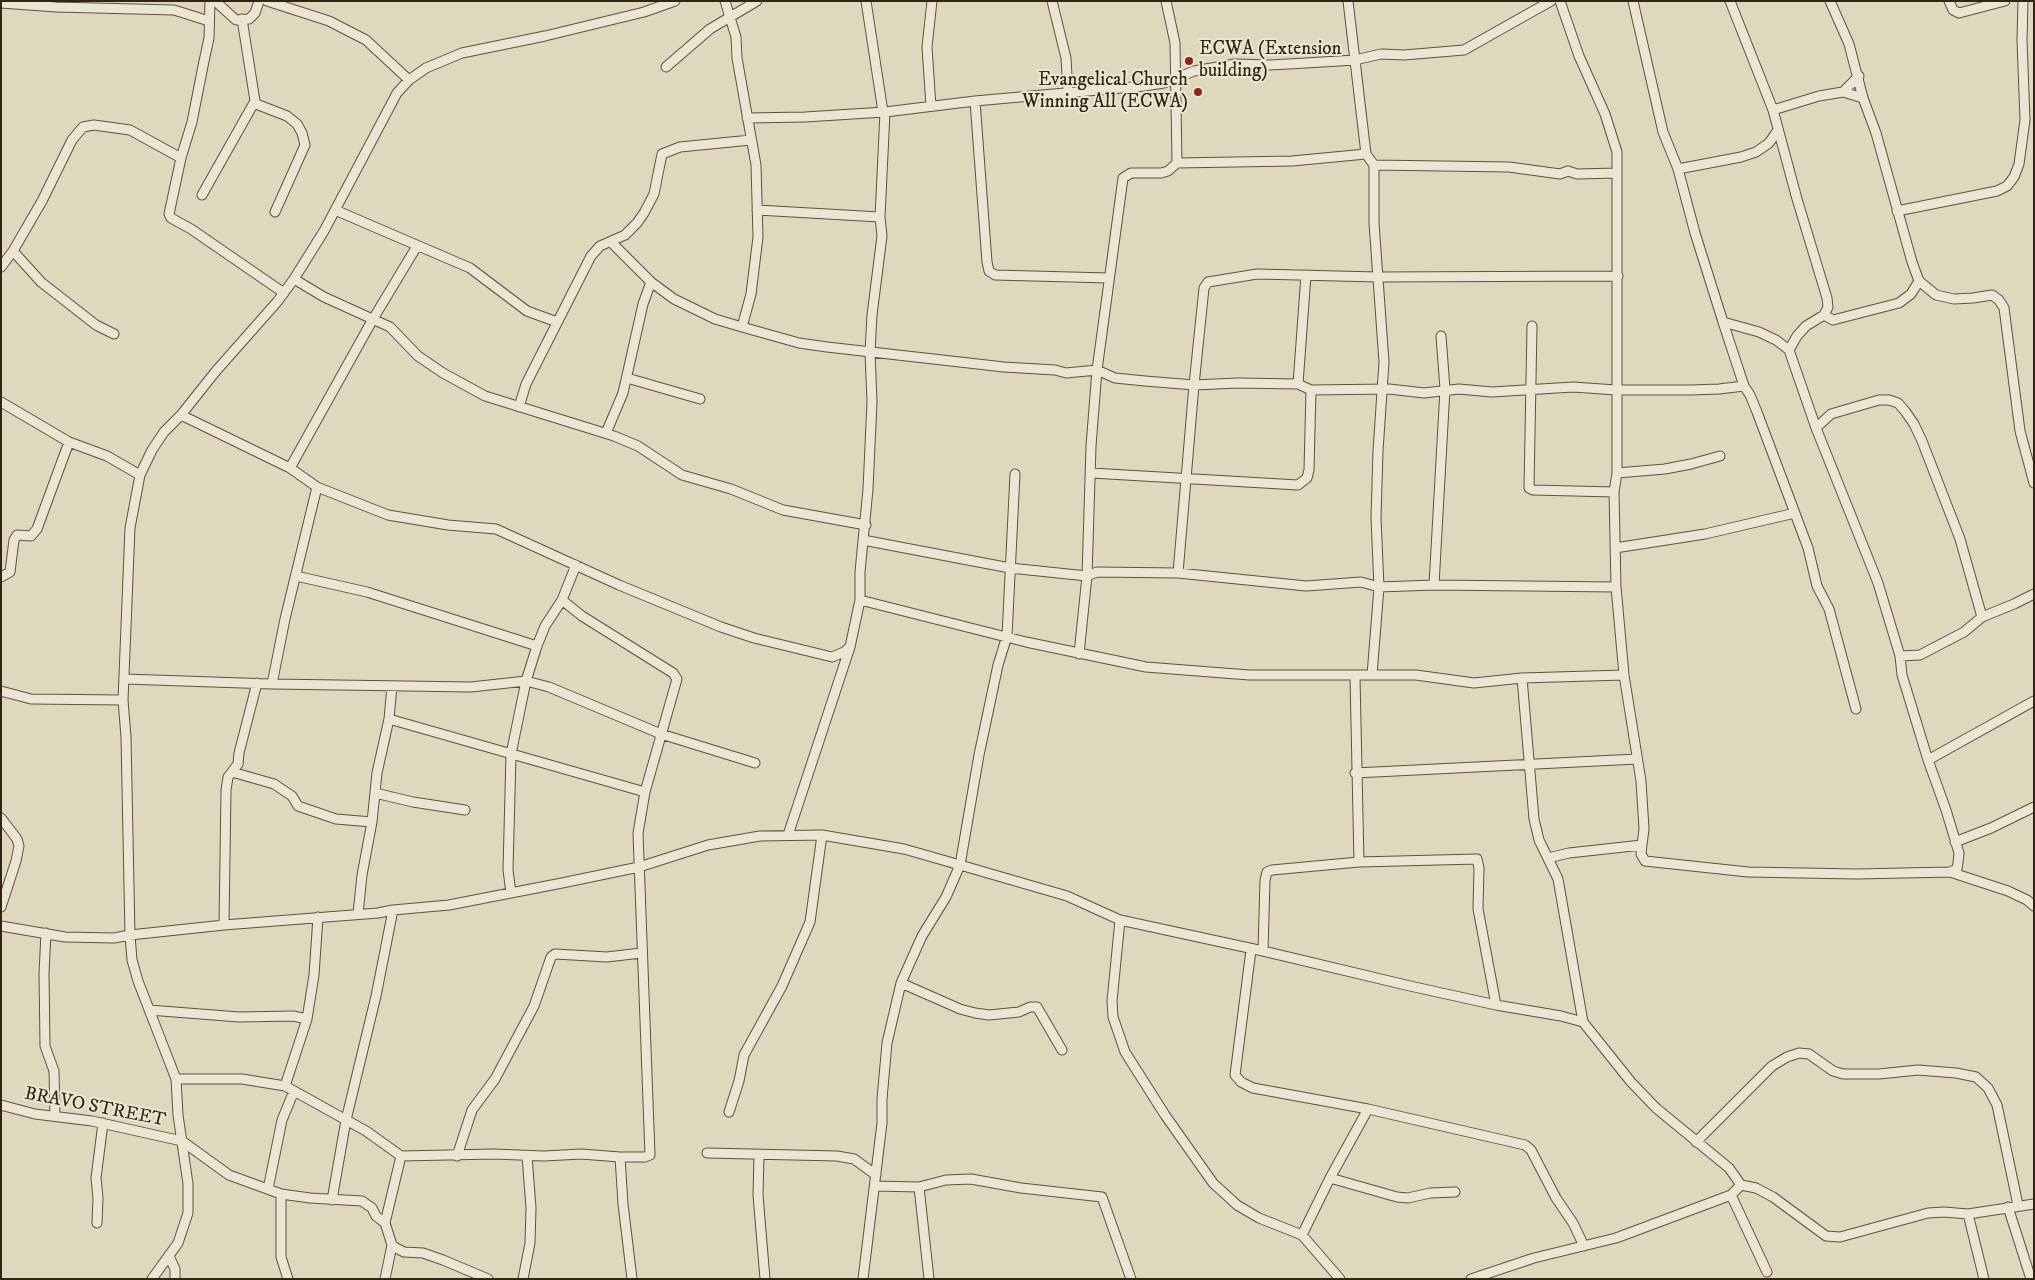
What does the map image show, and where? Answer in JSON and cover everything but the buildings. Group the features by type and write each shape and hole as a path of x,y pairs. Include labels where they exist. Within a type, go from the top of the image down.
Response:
{"street":[{"path":"210,1 208,38 192,122 181,158 180,171 169,214 172,218 284,293"},
{"path":"215,1 236,20 249,19 255,13 259,1"},
{"path":"267,1 330,21 366,40 409,80"},
{"path":"152,1279 178,1243 188,1213 188,1184 176,1079 148,1010 132,960 130,935 127,756 123,700 130,528 140,475 160,438 181,416 216,371 294,279 335,210 397,93 409,80 426,68 462,54 644,12 675,1"},
{"path":"725,1 731,15 736,37 737,58 756,164 758,237 751,294 742,327"},
{"path":"666,66 710,29 757,1"},
{"path":"788,835 850,647 860,600 872,402 870,352 872,315 882,236 880,217 884,112 866,1"},
{"path":"931,106 927,48 932,1"},
{"path":"1052,1 1066,58 1068,93"},
{"path":"1166,1 1175,44 1177,162"},
{"path":"1348,1 1366,154 1374,166 1374,223 1384,362 1376,518 1379,587 1372,675"},
{"path":"747,118 805,117 884,112 975,101 1164,83 1176,76 1194,70 1236,64 1270,65 1355,60 1381,54 1404,55 1464,50 1551,1"},
{"path":"1560,1 1579,56 1613,136 1617,152 1617,473 1614,492 1616,587 1624,675 1638,759 1644,829 1641,854 1645,861 1748,872 1857,874 1950,872 2008,891 2027,900 2034,906"},
{"path":"1633,1 1663,132 1678,169 1722,322 1744,386 1750,396 1796,513 1808,548 1817,586 1829,608 1856,709"},
{"path":"1730,1 1773,110 1797,199 1828,298 1828,307 1824,315 1806,326 1797,336 1789,350"},
{"path":"1830,1 1849,44 1859,76 1863,98 1876,133 1897,211 1919,281 1936,295 1954,298 1992,296 1999,300 2004,308 2020,431 2034,482"},
{"path":"1949,1 1954,10 1959,14 2005,1"},
{"path":"1897,211 1997,191 2007,186 2014,177 2020,164 2024,120 2023,1"},
{"path":"1,4 174,10 209,21"},
{"path":"242,19 256,104 287,116 297,124 305,145 275,212"},
{"path":"1843,92 1859,76"},
{"path":"1773,110 1819,96 1843,92 1863,98"},
{"path":"202,195 255,101"},
{"path":"975,101 989,271 995,276 1109,278"},
{"path":"1,267 14,251 42,201 72,140 83,127 94,125 130,130 181,158"},
{"path":"1678,169 1741,157 1756,152 1769,143 1778,130"},
{"path":"519,407 526,384 591,256 600,246 625,235 638,223 644,213 654,194 662,154 680,147 752,140"},
{"path":"1079,654 1087,576 1097,370 1123,178 1131,173 1161,173 1168,171 1177,162 1292,161 1366,154"},
{"path":"1374,166 1509,167 1560,174 1568,170 1577,174 1617,173"},
{"path":"335,210 470,268 527,311 557,322"},
{"path":"757,210 880,217"},
{"path":"611,242 651,282 674,299 716,319 799,343 1004,367 1055,370 1066,373 1097,370 1115,378 1194,385 1237,383 1298,384 1311,390 1382,389 1424,393 1445,390 1492,392 1573,386 1616,390 1690,390 1744,386"},
{"path":"290,468 373,319 417,246"},
{"path":"14,251 41,282 96,325 114,334"},
{"path":"1178,574 1194,385 1204,288 1208,282 1257,274 1378,277 1618,276"},
{"path":"1298,384 1306,275"},
{"path":"294,279 324,297 390,327 418,356 443,373 485,396 606,433 638,446 682,475 731,489 783,510 866,525"},
{"path":"1824,315 1833,320 1899,303 1911,294 1919,281"},
{"path":"606,433 623,393 643,304 651,282"},
{"path":"1722,322 1759,332 1776,340 1789,350 1816,428 1878,583 1900,656 1902,675 1959,853 1957,869 1950,872"},
{"path":"1532,326 1529,488 1533,490 1614,492"},
{"path":"1434,585 1445,390 1440,336"},
{"path":"627,378 700,399"},
{"path":"1091,473 1298,485 1307,478 1309,470 1311,390"},
{"path":"1816,428 1831,414 1868,402 1889,400 1898,403 1914,424 1922,441 1960,539 1982,617"},
{"path":"1,402 70,442 107,456 140,475"},
{"path":"181,416 290,468 317,487 388,515 448,525 496,529 687,613 754,638 832,657 850,647"},
{"path":"1,577 10,572 14,540 17,535 31,536 38,529 70,442"},
{"path":"1617,473 1674,467 1720,456"},
{"path":"863,1279 876,1186 887,1043 901,983 922,936 946,897 960,864 979,755 998,665 1007,636 1015,474"},
{"path":"272,684 285,619 317,487"},
{"path":"1615,548 1705,534 1796,513"},
{"path":"863,540 1010,568 1087,576 1097,572 1178,574 1306,586 1361,582 1379,587 1434,585 1616,587"},
{"path":"511,893 508,870 511,754 526,681 537,646 546,626 562,600 576,565"},
{"path":"296,576 368,592 537,646"},
{"path":"1900,656 1920,655 1964,632 1982,617 2034,594"},
{"path":"176,1079 242,1079 270,1082 285,1086 316,1101 366,1131 401,1156 581,1154 645,1157 650,1155 638,833 645,792 677,683 676,676 582,616 562,600"},
{"path":"860,600 1079,654 1166,669 1250,676 1355,677 1416,675 1474,682 1522,678 1624,675"},
{"path":"1355,677 1359,862"},
{"path":"1522,678 1534,819 1539,840 1558,879 1583,1022 1631,1082 1656,1108 1729,1168 1741,1185 1756,1188 1773,1197 1826,1236 1840,1237 1928,1213 1968,1214 2034,1204"},
{"path":"124,679 272,684 471,687 526,681 549,687 661,734 755,764"},
{"path":"224,924 226,790 228,777 238,764 239,753 257,683"},
{"path":"358,914 362,874 372,822 377,772 389,719 392,686"},
{"path":"1,691 31,699 123,700"},
{"path":"1928,760 2034,701"},
{"path":"389,719 645,792"},
{"path":"1356,773 1530,766 1638,759"},
{"path":"232,772 274,784 292,796 298,806 336,819 372,822"},
{"path":"375,793 413,802 465,810"},
{"path":"1955,842 1991,828 2034,807"},
{"path":"1,818 17,839 19,846 1,907"},
{"path":"729,1112 739,1081 744,1055 756,1030 782,986 810,922 822,834"},
{"path":"1,926 65,937 114,938 224,924 378,913 450,905 639,867 708,845 760,836 822,834 904,849 960,864 1067,896 1120,920 1251,950 1263,951 1496,1006 1561,1016 1583,1022"},
{"path":"1548,858 1569,853 1642,845"},
{"path":"1263,951 1265,880 1267,872 1359,862 1477,860 1479,868 1478,909 1496,1006"},
{"path":"332,1200 346,1120 376,996 393,910"},
{"path":"285,1086 307,1019 314,975 318,917"},
{"path":"1120,920 1112,1001 1113,1017 1125,1052 1165,1115 1213,1183 1237,1205 1252,1214 1302,1234 1340,1279"},
{"path":"46,933 44,973 45,1046 54,1071 55,1116"},
{"path":"1251,950 1235,1075 1241,1082 1253,1088 1368,1109 1525,1145 1531,1150 1584,1246"},
{"path":"458,1156 472,1110 495,1079 534,1006 551,957 556,954 607,957 641,952"},
{"path":"901,983 960,1009 975,1013 988,1015 1019,1012 1030,1007 1037,1007 1062,1050"},
{"path":"148,1010 239,1016 286,1016 307,1019"},
{"path":"1696,1142 1772,1066 1787,1057 1799,1053 1809,1054 1833,1071 1843,1074 1879,1074 1918,1070 1956,1073 1976,1078 1988,1088 1997,1105 2013,1206 2031,1279"},
{"path":"268,1190 282,1120 294,1092"},
{"name":"BRAVO STREET","path":"1,1105 35,1114 103,1123 182,1141"},
{"path":"1302,1234 1368,1109"},
{"path":"97,1223 98,1198 96,1178 103,1123"},
{"path":"182,1141 229,1175 281,1194 332,1200 362,1201 372,1208 376,1216 385,1223"},
{"path":"708,1153 837,1156 854,1159 876,1175"},
{"path":"759,1155 758,1195 765,1279"},
{"path":"385,1279 392,1245 385,1223 401,1156"},
{"path":"523,1279 530,1243 531,1208 527,1156"},
{"path":"620,1157 623,1204 632,1279"},
{"path":"1330,1178 1397,1197 1408,1198 1430,1193 1456,1192"},
{"path":"876,1186 920,1187 946,1180 971,1179 1044,1191 1102,1197 1130,1279"},
{"path":"1471,1279 1534,1258 1616,1238 1731,1194 1741,1185"},
{"path":"920,1187 929,1279"},
{"path":"281,1194 281,1257 288,1279"},
{"path":"1731,1194 1767,1272"},
{"path":"1968,1214 1984,1279"},
{"path":"392,1245 404,1252 423,1253 488,1279"},
{"path":"169,1256 176,1268 175,1279"}],"place":[{"name":"ECWA (Extension building)","path":"1189,61"},
{"name":"Evangelical Church Winning All (ECWA)","path":"1198,92"}]}
